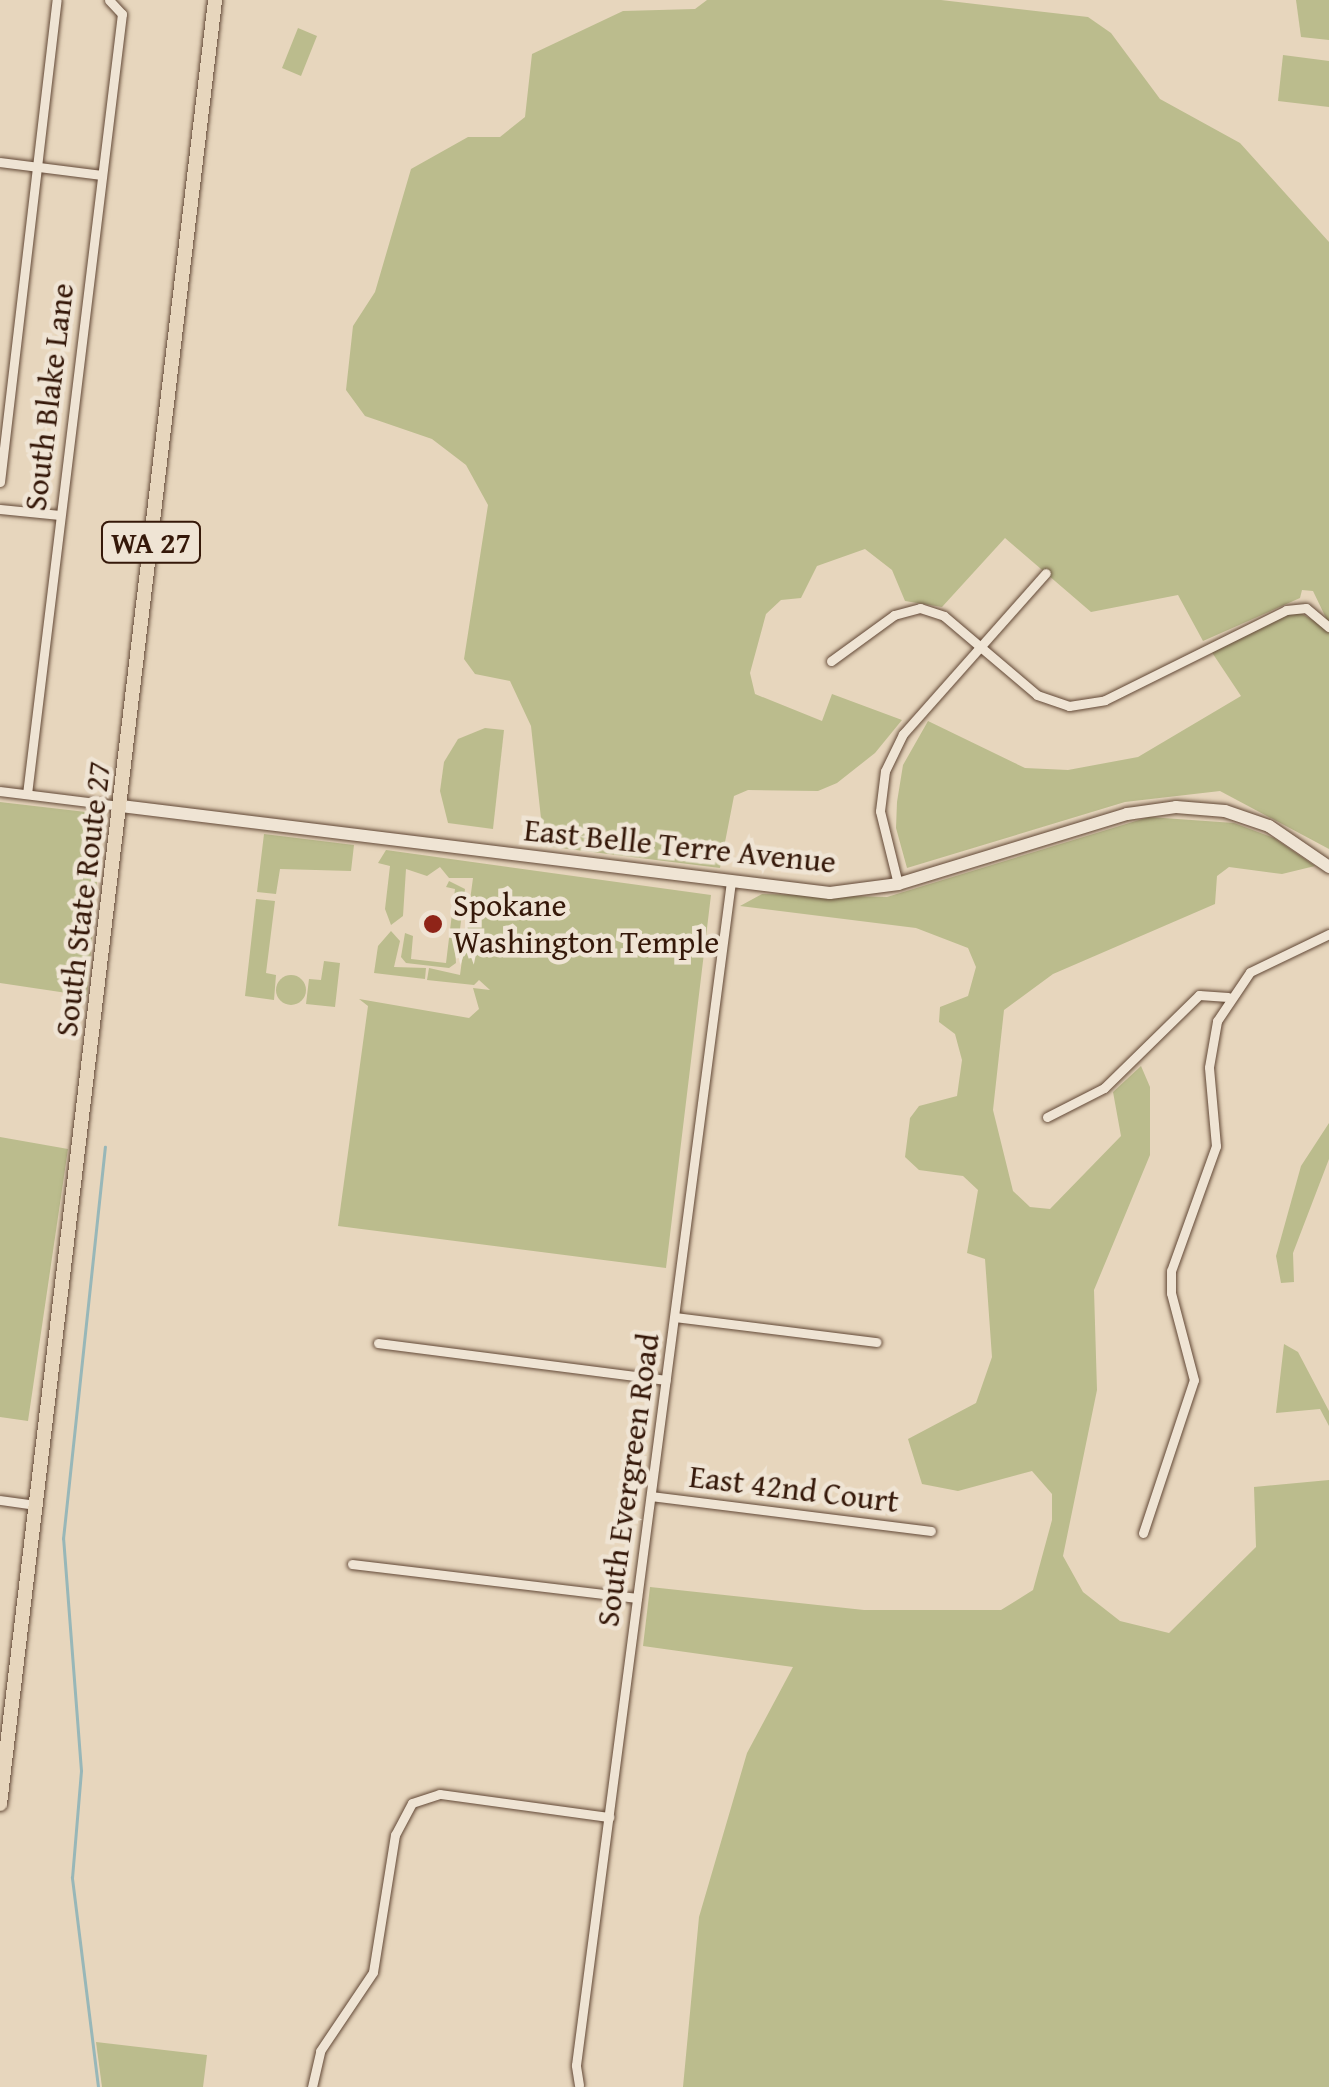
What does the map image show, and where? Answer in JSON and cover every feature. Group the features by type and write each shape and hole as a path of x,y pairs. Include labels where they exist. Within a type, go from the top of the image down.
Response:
{"main road":[{"name":"South State Route 27","path":"0,1804 122,806 215,0"}],"street":[{"path":"0,482 57,0"},
{"name":"South Blake Lane","path":"28,794 101,175 114,3"},
{"path":"0,162 101,175"},
{"path":"0,509 60,516"},
{"path":"898,884 880,811 884,770 903,734 1046,574"},
{"path":"831,661 894,615 920,608 944,616 1037,694 1070,706 1106,700 1286,610 1306,608 1329,627"},
{"path":"0,792 122,806"},
{"name":"East Belle Terre Avenue","path":"122,806 830,893 898,884 1127,814 1176,807 1225,812 1268,826 1329,867"},
{"name":"South Evergreen Road","path":"579,2084 576,2064 731,882"},
{"path":"1143,1534 1194,1380 1171,1293 1175,1256 1216,1146 1210,1048 1228,997 1250,972 1329,934"},
{"path":"1047,1117 1104,1088 1199,995 1228,997"},
{"path":"675,1316 876,1342"},
{"path":"378,1343 666,1380"},
{"name":"East 42nd Court","path":"652,1496 931,1531"},
{"path":"0,1500 36,1505"},
{"path":"352,1564 637,1598"},
{"path":"312,2087 320,2051 373,1972 395,1835 412,1803 440,1794 609,1817"}],"green space":[{"path":"707,0 941,0 1088,17 1111,33 1160,99 1240,143 1329,242 1329,849 1220,791 1125,802 907,868 896,828 897,802 903,765 928,721 1025,768 1068,770 1138,757 1241,696 1211,651 1285,614 1300,613 1319,623 1326,618 1313,591 1302,590 1300,598 1203,641 1178,595 1091,612 1005,538 942,607 905,601 892,570 865,549 817,566 801,598 781,600 766,614 750,673 755,694 822,721 832,694 902,720 875,753 837,783 818,791 748,790 734,796 720,868 544,846 531,726 510,681 475,674 464,659 488,505 466,465 432,439 365,416 346,390 353,326 375,292 411,169 468,137 500,137 525,117 532,54 623,11 695,9"},
{"path":"1296,0 1329,0 1329,40 1301,37"},
{"path":"298,28 317,36 301,76 282,68"},
{"path":"1283,55 1329,61 1329,107 1278,101"},
{"path":"485,728 504,730 493,829 448,823 440,791 444,762 458,739"},
{"path":"0,802 103,814 87,996 0,983"},
{"path":"1149,817 1234,823 1274,838 1315,866 1282,874 1229,867 1217,876 1215,904 1053,974 1004,1010 993,1110 1013,1191 1030,1207 1050,1209 1121,1136 1113,1092 1141,1066 1150,1087 1150,1155 1094,1290 1097,1390 1063,1556 1083,1592 1120,1621 1169,1633 1256,1547 1254,1487 1329,1480 1329,2087 683,2087 699,1917 747,1753 793,1667 643,1646 650,1587 864,1610 1001,1610 1033,1590 1052,1520 1052,1494 1032,1471 958,1491 922,1484 908,1439 976,1403 992,1357 985,1259 967,1253 978,1190 963,1176 919,1170 905,1157 910,1118 919,1106 957,1096 962,1060 955,1034 939,1022 940,1007 968,996 976,967 968,948 916,928 740,906 762,894 887,897"},
{"path":"264,834 354,845 351,871 280,869 276,894 257,892"},
{"path":"386,850 711,895 666,1268 338,1226 368,1006 359,999 469,1018 479,1009 473,988 490,990 479,980 474,985 427,980 429,968 460,975 473,878 449,878 440,867 427,876 406,869 403,916 391,925 385,909 390,866 378,863"},
{"path":"449,881 465,889 460,929 454,932 456,963 449,968 406,963 401,957 405,933 413,936 411,959 446,963 455,889 446,887"},
{"path":"256,899 275,901 266,973 276,975 274,1000 245,996"},
{"path":"391,931 400,941 394,967 426,968 425,979 374,973 378,946"},
{"path":"324,961 340,963 335,1007 306,1004 309,979 321,980"},
{"path":"291,975 305,984 306,990 297,1004 291,1005 277,996 276,990 285,976"},
{"path":"1329,1123 1329,1159 1293,1253 1294,1282 1281,1283 1276,1256 1301,1166"},
{"path":"0,1137 68,1149 28,1421 0,1417"},
{"path":"1284,1344 1298,1352 1329,1411 1329,1426 1320,1409 1276,1413"},
{"path":"96,2042 207,2055 203,2087 102,2087"}],"waterway":[{"path":"98,2087 72,1878 81,1771 63,1539 105,1147"}],"place":[{"name":"Spokane Washington Temple","path":"433,924"}]}
